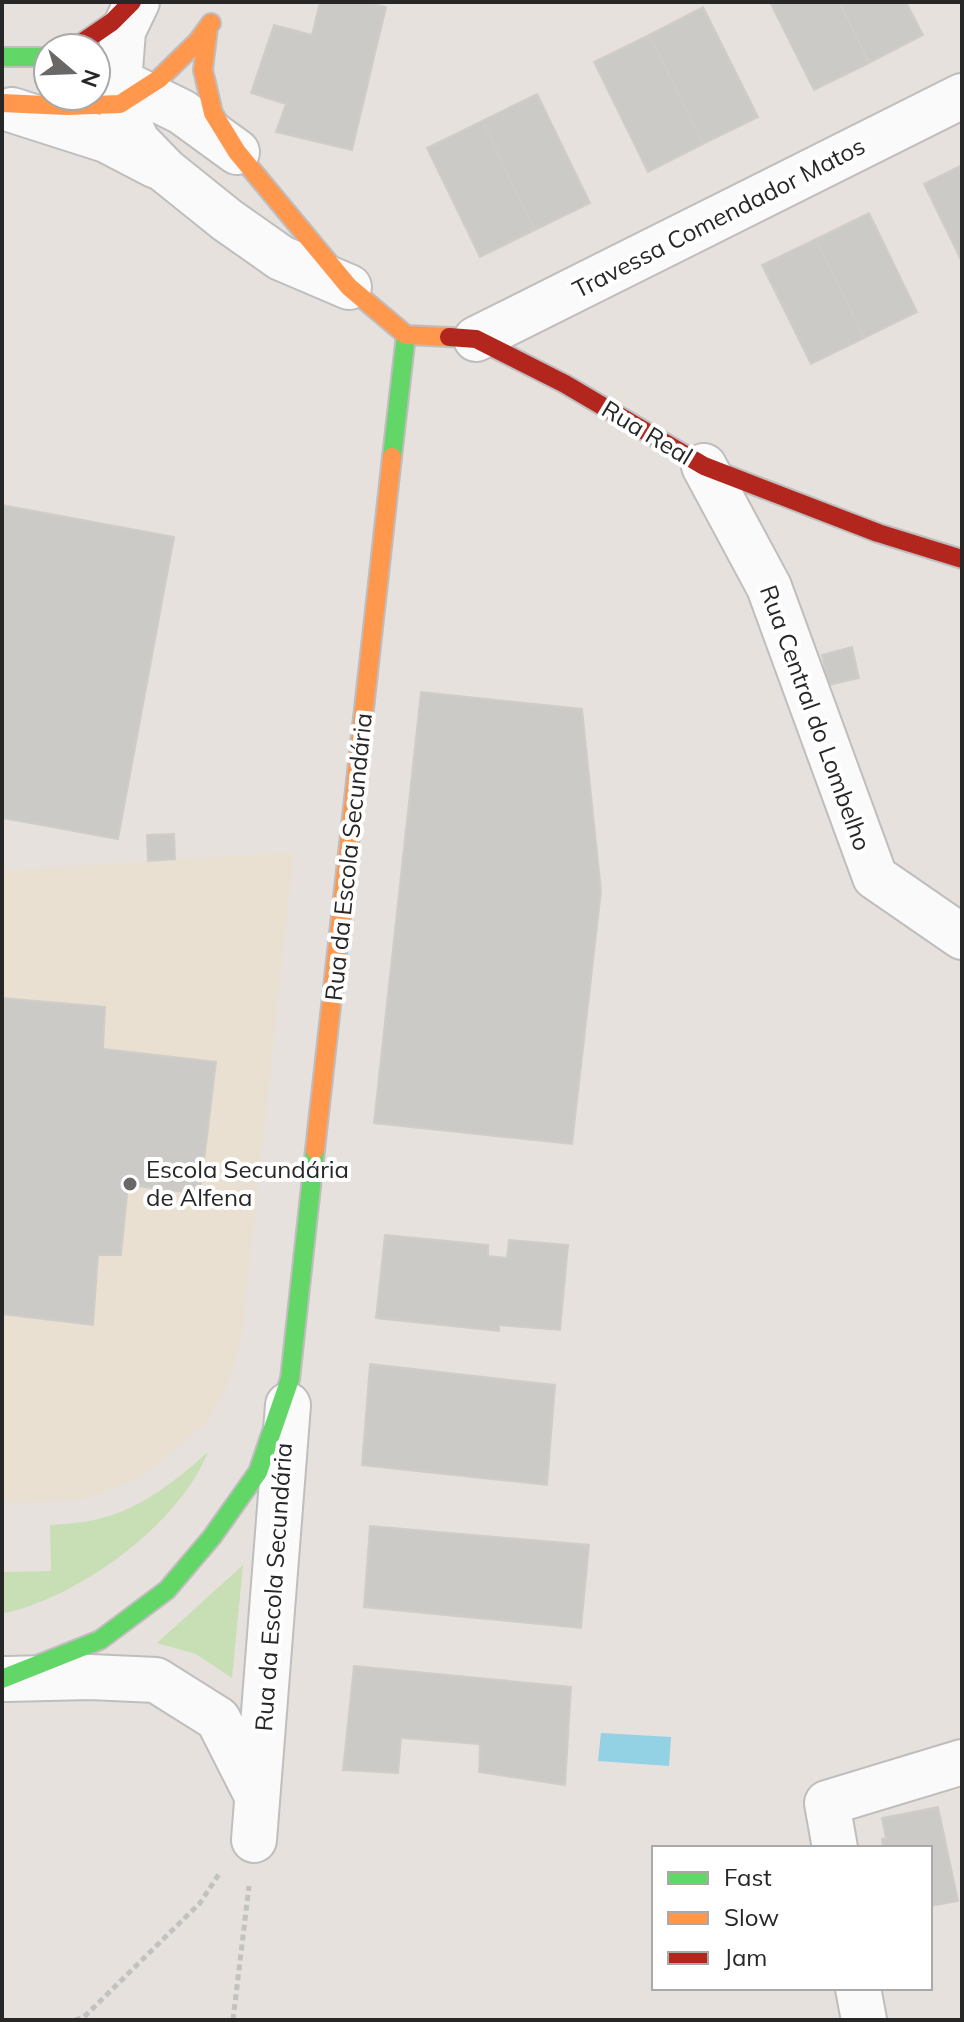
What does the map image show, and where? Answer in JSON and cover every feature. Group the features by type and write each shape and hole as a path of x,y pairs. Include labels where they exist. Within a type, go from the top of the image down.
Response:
{"street":[{"path":"95,32 112,22 134,2"},
{"path":"134,2 123,31 120,86 137,141 166,171 281,258 349,287"},
{"path":"2,105 67,106 120,86 159,79 198,41 217,11"},
{"path":"217,11 203,70 213,113 237,152 349,287 406,335"},
{"path":"2,57 32,56"},
{"path":"120,86 182,112 237,152"},
{"name":"Travessa Comendador Matos","path":"476,339 962,96"},
{"path":"2,105 106,140 166,171"},
{"name":"Rua Real","path":"406,335 476,339 565,384 704,466 878,533 962,559"},
{"name":"Rua da Escola Secundária","path":"256,1818 290,1379 406,335"},
{"name":"Rua Central do Lombelho","path":"704,466 769,587 875,877 962,937"},
{"name":"Rua da Escola Secundária","path":"3,1679 100,1640 167,1590 212,1537 258,1472 290,1379"},
{"name":"Rua da Escola Secundária","path":"3,1679 90,1677 156,1680 218,1719 256,1818"},
{"path":"835,1846 827,1803 962,1762"},
{"path":"858,1990 864,2020"}],"path":[{"path":"75,2020 84,2017 200,1903 256,1818"},
{"path":"233,2020 256,1818"}],"shaded area":[{"name":"Escola Secundária de Alfena","path":"294,852 242,1335 228,1385 206,1424 140,1478 84,1499 2,1503 2,871"}],"green space":[{"path":"208,1452 194,1480 174,1506 123,1554 62,1592 2,1614 2,1572 51,1571 50,1525 94,1520 126,1509 169,1484"},
{"path":"243,1565 232,1678 196,1654 157,1643"}],"water":[{"path":"601,1733 671,1737 669,1766 598,1761"}],"building":[{"path":"320,2 364,2 386,7 352,150 276,132 286,104 251,93 274,25 312,35"},
{"path":"770,2 839,2 869,63 814,90"},
{"path":"839,2 906,2 923,35 869,63"},
{"path":"703,7 758,117 703,144 649,35"},
{"path":"649,35 703,144 648,172 594,62"},
{"path":"537,94 590,203 535,230 482,121"},
{"path":"482,121 535,230 480,257 427,148"},
{"path":"962,165 962,262 924,184"},
{"path":"869,213 917,312 864,338 816,239"},
{"path":"816,239 864,338 811,364 762,265"},
{"path":"2,505 174,537 118,839 2,818"},
{"path":"852,647 859,678 829,685 822,655"},
{"path":"421,692 582,709 601,891 572,1144 374,1123"},
{"path":"174,834 175,859 148,861 147,835"},
{"path":"2,998 105,1007 103,1049 216,1062 200,1194 128,1185 121,1255 98,1255 93,1325 2,1314"},
{"path":"385,1235 488,1245 488,1256 507,1258 509,1240 568,1245 560,1330 499,1325 499,1331 376,1318"},
{"path":"370,1364 555,1385 547,1485 362,1465"},
{"path":"370,1526 589,1545 581,1628 364,1607"},
{"path":"354,1666 571,1687 565,1785 479,1772 480,1744 401,1738 398,1773 343,1770"},
{"path":"938,1807 958,1901 932,1906 932,1846 883,1846 882,1839 886,1838 882,1818"}],"traffic: fast":[{"path":"2,57 32,57"},
{"path":"392,457 406,335"},
{"path":"2,1679 100,1640 167,1590 212,1537 258,1472 290,1379 315,1150"}],"traffic: slow":[{"path":"2,103 67,106 120,104 159,79 198,41 211,23"},
{"path":"208,27 203,70 213,113 237,152 349,287 406,335 449,337"},
{"path":"315,1150 392,457"}],"traffic: jam":[{"path":"97,32 132,2"},
{"path":"449,337 476,339 565,384 704,466 878,533 962,559"}],"place":[{"name":"Escola Secundária de Alfena","path":"130,1184"}]}
